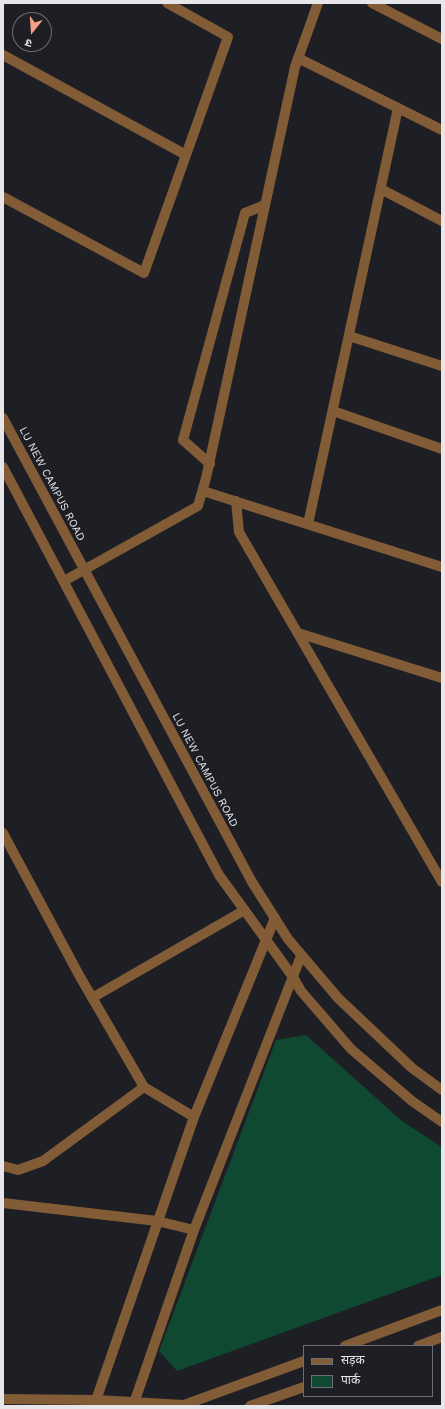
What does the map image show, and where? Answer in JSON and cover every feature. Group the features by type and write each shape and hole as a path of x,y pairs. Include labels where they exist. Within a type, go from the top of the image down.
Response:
{"street":[{"path":"3,197 144,273 228,37 167,3"},
{"path":"64,581 198,506 210,464 295,67 318,3"},
{"path":"372,3 442,39"},
{"path":"3,55 186,155"},
{"path":"298,58 442,130"},
{"path":"308,524 398,108"},
{"path":"381,188 442,221"},
{"path":"210,464 183,440 245,213 265,206"},
{"path":"349,336 442,366"},
{"path":"333,411 442,449"},
{"name":"LU NEW CAMPUS ROAD","path":"3,418 252,882 275,918 301,956 338,998 412,1068 442,1090"},
{"path":"3,467 219,875 243,911 293,977 301,991 351,1049 412,1101 442,1122"},
{"path":"202,491 442,567"},
{"path":"236,502 239,532 442,882"},
{"path":"298,633 442,678"},
{"path":"3,833 92,998 144,1087 194,1117"},
{"path":"92,998 243,911"},
{"path":"95,1403 194,1117 264,940 275,918"},
{"path":"133,1404 194,1230 301,956"},
{"path":"3,1166 18,1170 43,1161 144,1087"},
{"path":"3,1203 157,1221 194,1230"},
{"path":"348,1345 442,1310"},
{"path":"421,1345 442,1337"},
{"path":"3,1399 184,1405 303,1361"},
{"path":"250,1406 303,1387"}],"green space":[{"path":"306,1035 402,1121 442,1147 442,1275 177,1371 159,1351 276,1040"}]}
